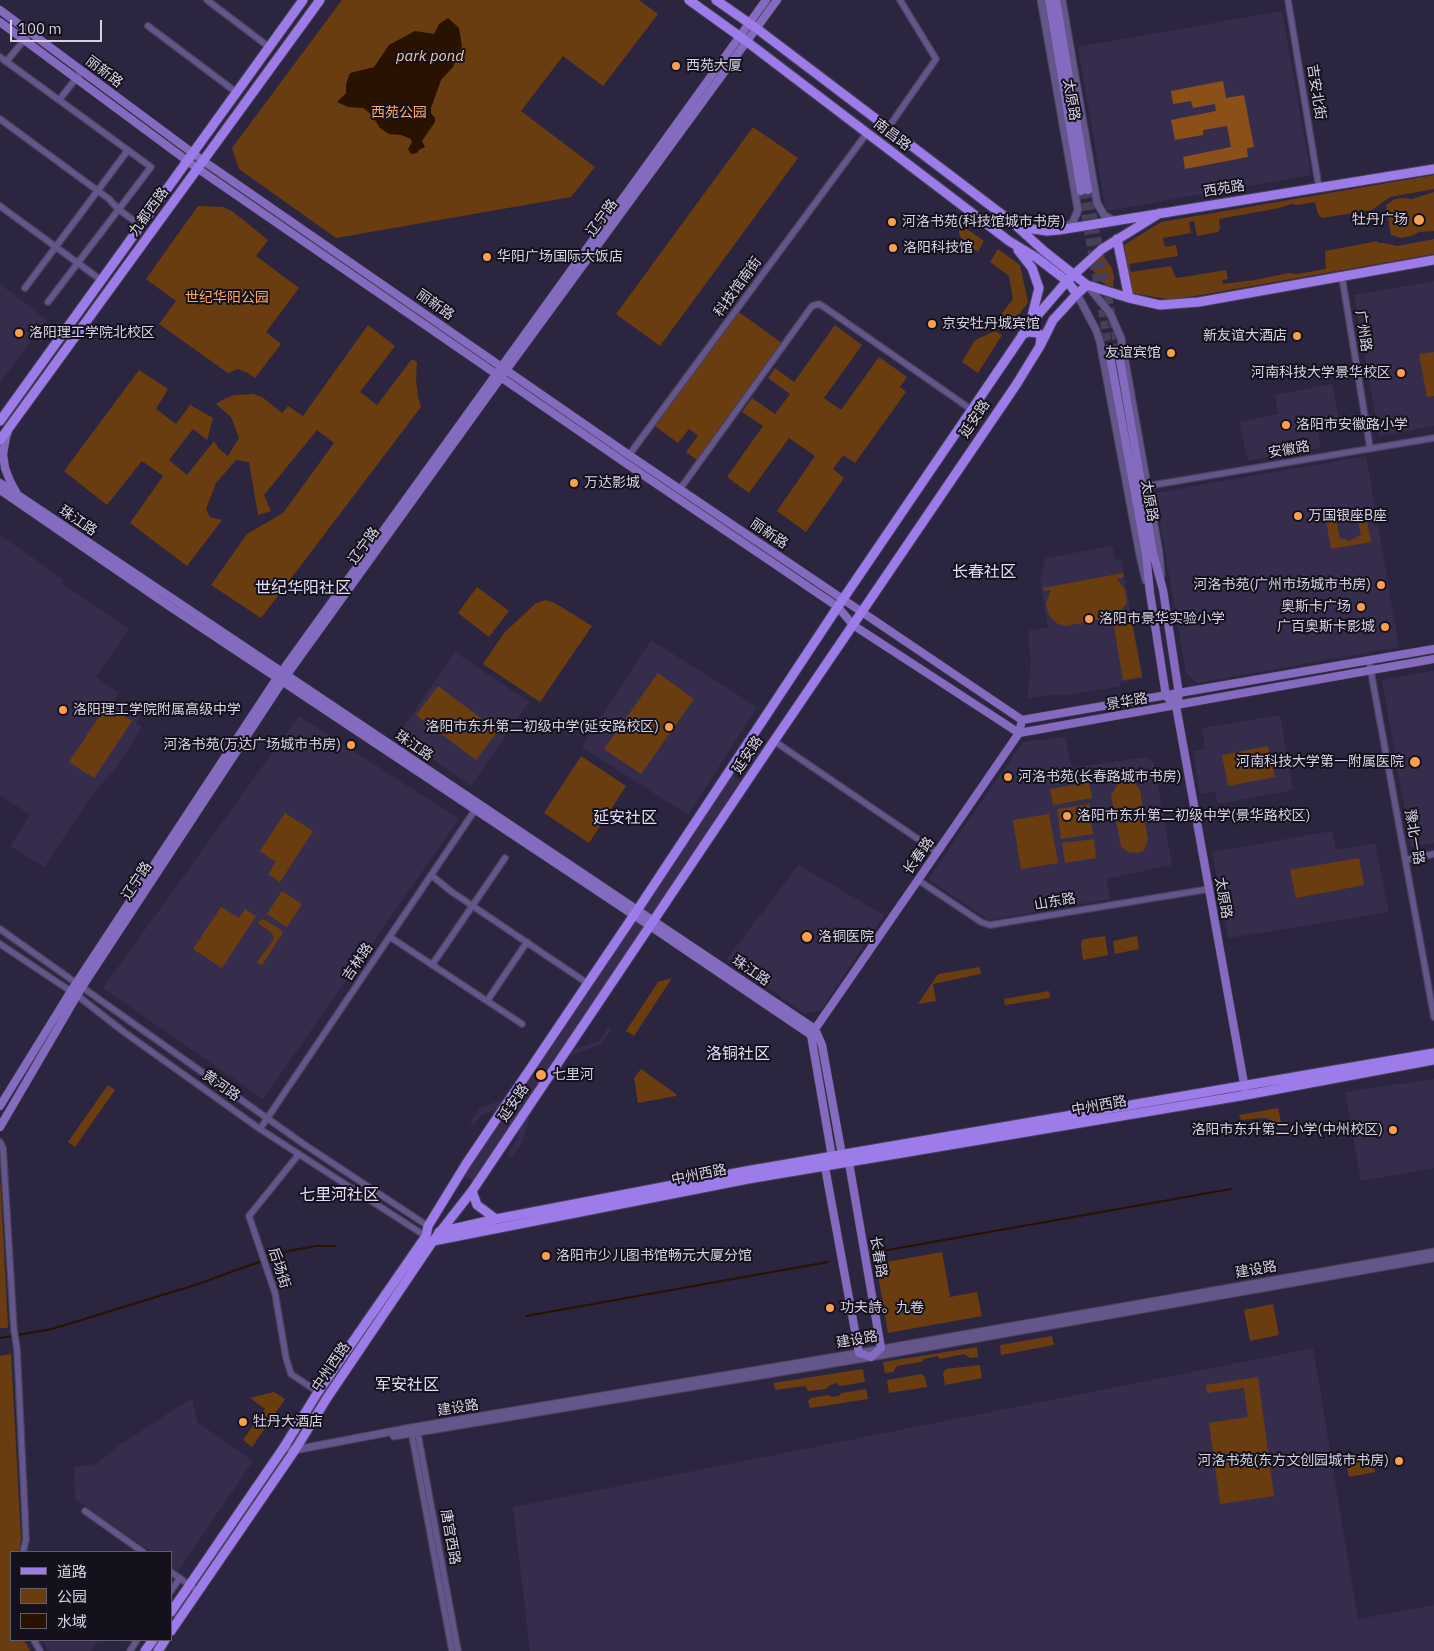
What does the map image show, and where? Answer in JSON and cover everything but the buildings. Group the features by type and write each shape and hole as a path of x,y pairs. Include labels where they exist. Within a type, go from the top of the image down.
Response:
{"main road":[{"name":"九都西路","path":"1,418 302,0"},
{"name":"九都西路","path":"0,440 320,0"},
{"name":"南昌路","path":"689,0 1005,238 1071,278 1087,285"},
{"name":"南昌路","path":"716,0 752,25 1015,224 1071,278 1077,294"},
{"path":"752,25 766,0"},
{"path":"752,25 777,0"},
{"name":"太原路","path":"1049,0 1084,190 1056,0"},
{"name":"丽新路","path":"0,10 82,71 190,157"},
{"name":"丽新路","path":"0,22 76,78 631,467 841,603 862,611"},
{"name":"辽宁路","path":"2,1124 79,985 282,677 752,25"},
{"name":"丽新路","path":"200,164 504,367 680,489 841,603 853,625"},
{"name":"西苑路","path":"1015,224 1047,231 1064,229 1434,168"},
{"name":"延安路","path":"1087,285 1053,320 1040,346 1016,385 472,1191 440,1232 429,1239 428,1226 466,1164 1022,334 1071,278 1102,249 1160,213"},
{"path":"1005,238 1016,239 1019,234 1015,224"},
{"path":"1005,238 1032,268 1038,284 1038,296 1030,324"},
{"path":"1117,238 1128,298"},
{"path":"1087,285 1128,298 1160,305 1199,302 1434,260"},
{"path":"1022,334 1028,332 1038,333 1041,337 1040,346"},
{"name":"太原路","path":"1119,354 1153,553 1163,590 1179,694 1176,706 1246,1091"},
{"name":"太原路","path":"1110,356 1146,554 1166,696"},
{"path":"10,426 3,454 5,468 16,498"},
{"name":"珠江路","path":"0,483 16,498"},
{"name":"珠江路","path":"0,490 16,498 635,912"},
{"path":"0,494 16,498"},
{"path":"862,611 1022,720"},
{"path":"853,625 1019,733"},
{"name":"景华路","path":"1022,720 1434,649"},
{"name":"景华路","path":"1019,733 1434,659"},
{"name":"珠江路","path":"282,677 475,810 652,923 813,1032"},
{"path":"1166,696 1176,706"},
{"name":"长春路","path":"813,1032 1019,733 1022,720"},
{"name":"辽宁路","path":"1,1102 74,994"},
{"path":"813,1032 822,1045 842,1155 849,1163"},
{"path":"813,1032 832,1157 825,1167 860,1352 871,1357 881,1348"},
{"name":"中州西路","path":"172,1610 284,1447 318,1392 429,1239 1246,1091 1434,1053"},
{"name":"中州西路","path":"440,1232 496,1218 746,1171 1434,1060"},
{"name":"长春路","path":"849,1163 881,1348"},
{"path":"472,1191 476,1205 496,1218"},
{"path":"428,1226 440,1232"},
{"name":"中州西路","path":"172,1630 293,1452 429,1239"}],"street":[{"path":"207,0 269,46"},
{"path":"888,128 936,58 900,0"},
{"name":"太原路","path":"1041,0 1078,210 1074,222 1064,229"},
{"name":"太原路","path":"1062,0 1097,203 1104,215 1116,221"},
{"name":"吉安北街","path":"1288,0 1319,188"},
{"path":"148,26 236,92"},
{"path":"6,62 30,33"},
{"path":"0,57 150,167 48,302"},
{"path":"59,100 82,71"},
{"path":"0,119 109,199 118,209 140,225"},
{"name":"科技馆南街","path":"629,455 867,133"},
{"path":"25,288 128,150"},
{"path":"0,206 101,280"},
{"name":"广州路","path":"1342,277 1370,448"},
{"path":"1087,285 1110,313 1121,338 1159,552 1163,590"},
{"path":"1077,294 1096,330 1100,342 1138,547 1150,593"},
{"path":"680,489 812,306 819,304 972,410"},
{"name":"安徽路","path":"1147,486 1434,438"},
{"name":"豫北一路","path":"1369,661 1434,1017"},
{"path":"774,741 937,852"},
{"name":"吉林路","path":"260,1129 475,810"},
{"path":"1405,860 1434,854"},
{"path":"432,965 505,858"},
{"path":"432,875 472,906 587,983"},
{"name":"山东路","path":"918,880 981,922 990,925 1209,889"},
{"name":"黄河路","path":"0,929 305,1145 428,1226"},
{"path":"390,937 522,1024"},
{"path":"487,1001 527,942"},
{"name":"黄河路","path":"0,944 74,994 260,1129 429,1239"},
{"path":"0,1142 3,1148 14,1330 17,1349 26,1540 23,1551"},
{"name":"后场街","path":"299,1154 249,1216 267,1265 277,1303 286,1358 291,1374 318,1392"},
{"name":"建设路","path":"284,1447 293,1452 1434,1252"},
{"name":"建设路","path":"414,1430 871,1357 1434,1258"},
{"name":"唐宫西路","path":"414,1430 452,1651"},
{"name":"唐宫西路","path":"414,1430 458,1651"},
{"path":"85,1511 142,1551"},
{"path":"172,1573 198,1591"},
{"path":"172,1589 180,1578"}],"shaded area":[{"path":"1282,11 1311,175 1106,211 1078,47"},
{"path":"1223,81 1226,98 1244,95 1254,147 1247,148 1248,157 1185,169 1183,157 1231,147 1227,126 1203,130 1203,135 1175,140 1171,120 1216,111 1215,104 1193,108 1191,101 1173,104 1171,91"},
{"name":"河南科技大学景华校区","path":"1434,281 1434,426 1379,436 1354,295"},
{"name":"洛阳理工学院北校区","path":"0,284 47,320 0,383"},
{"name":"洛阳市安徽路小学","path":"1332,384 1339,418 1332,420 1333,428 1318,431 1321,448 1248,461 1239,422 1278,414 1275,395"},
{"path":"1366,456 1399,647 1197,683 1186,673 1155,493"},
{"name":"洛阳理工学院附属高级中学","path":"0,535 64,580 62,583 71,590 129,629 96,677 119,693 114,701 139,718 136,723 142,727 114,771 94,792 44,867 10,846 30,815 0,795"},
{"name":"洛阳市景华实验小学","path":"1112,546 1116,561 1121,559 1143,678 1120,683 1120,686 1064,696 1061,694 1027,698 1031,664 1028,631 1048,627 1040,580 1046,558"},
{"name":"洛阳市东升第二初级中学(延安路校区)","path":"651,640 757,707 688,815 582,747"},
{"path":"455,652 529,702 471,786 398,735"},
{"name":"河南科技大学第一附属医院","path":"1434,671 1434,843 1411,847 1382,680"},
{"path":"1280,715 1293,790 1218,804 1215,791 1200,794 1193,751 1205,749 1202,728"},
{"path":"299,716 459,819 263,1099 103,988"},
{"name":"洛阳市东升第二初级中学(景华路校区)","path":"1065,737 1072,768 1147,757 1154,763 1172,865 1106,879 1110,899 989,920 928,879 1023,742"},
{"path":"729,773 744,783 570,1051 599,1041 608,1028 611,1030 601,1044 566,1057 523,1114 529,1118 522,1143 512,1158 507,1155 517,1139 522,1122 476,1184 461,1174 500,1108 481,1115 474,1125 470,1123 480,1108 502,1100 507,1104"},
{"path":"1332,831 1336,850 1375,843 1389,912 1228,938 1212,852"},
{"name":"洛铜医院","path":"798,865 884,915 821,1010 804,1013 727,959"},
{"name":"洛阳市东升第二小学(中州校区)","path":"1434,1079 1434,1168 1361,1181 1345,1092"},
{"path":"1313,1348 1358,1619 1434,1605 1434,1651 530,1651 513,1507"},
{"path":"192,1398 197,1422 253,1461 178,1571 172,1567 172,1551 151,1551 75,1499 74,1467 96,1464 118,1446"},
{"path":"43,1641 98,1641 91,1651 49,1651"}],"green space":[{"name":"西苑公园","path":"342,0 639,0 658,14 603,86 563,56 521,111 595,167 571,197 336,238 239,169 232,148"},
{"path":"753,127 798,158 660,346 616,314"},
{"name":"牡丹广场","path":"1434,175 1434,189 1390,197 1372,210 1322,218 1318,214 1315,202 1298,205 1292,204 1219,219 1220,229 1218,232 1197,236 1194,221 1189,222 1191,233 1163,238 1165,247 1176,245 1178,256 1129,264 1131,272 1171,266 1177,278 1226,270 1228,279 1222,280 1223,284 1288,273 1297,274 1326,269 1325,251 1378,241 1378,243 1397,246 1434,239 1434,254 1172,300 1132,293 1124,245 1161,222"},
{"name":"牡丹广场","path":"1434,192 1434,231 1419,232 1401,238 1391,235 1386,205 1395,199 1412,199"},
{"name":"世纪华阳公园","path":"198,206 223,207 232,211 268,240 256,256 299,288 266,332 281,344 255,378 238,369 228,373 159,324 176,301 146,279"},
{"path":"960,224 984,241 978,252 962,242 959,233"},
{"path":"998,249 1020,265 1028,302 1009,329 999,317 1013,299 1009,276 990,262"},
{"path":"1102,254 1112,268 1113,287 1097,280 1093,268 1095,260"},
{"path":"736,310 782,343 697,460 686,452 698,436 689,429 678,443 652,424"},
{"path":"368,325 395,346 360,392 377,405 412,359 417,362 416,380 421,407 261,618 211,585 247,534 283,513 334,443 317,430 264,495 271,511 258,515 249,462 236,460 216,483 206,509 210,517 222,520 187,566 130,523 163,476 142,461 107,505 64,471 139,370 168,389 156,409 176,424 190,405 213,418 207,440 193,429 169,460 187,475 214,441 219,449 228,456 239,438 231,417 216,404 234,395 253,394 262,397 282,413 288,406 303,416"},
{"path":"835,325 862,345 824,398 841,410 879,357 907,377 900,387 906,392 855,463 843,455 833,469 844,478 806,532 777,511 815,456 789,438 749,493 727,477 763,426 742,412 752,398 775,414 790,394 768,378 775,368 794,382"},
{"path":"995,331 1002,335 978,373 962,362 975,340"},
{"path":"1434,352 1434,396 1427,397 1419,354"},
{"path":"1366,515 1371,542 1331,549 1326,521 1336,519 1340,539 1349,541 1361,535 1357,516"},
{"path":"1123,573 1124,577 1117,579 1125,590 1127,603 1117,616 1066,626 1058,624 1049,615 1046,603 1051,590 1044,591 1043,588"},
{"path":"477,587 509,611 489,637 458,613"},
{"path":"546,600 555,603 592,626 540,702 483,664 504,633 536,603"},
{"path":"1131,618 1142,677 1123,680 1113,621"},
{"path":"658,673 694,699 641,774 604,749"},
{"path":"438,686 498,731 476,760 416,715"},
{"path":"107,705 132,721 94,778 69,762"},
{"path":"1268,746 1275,777 1228,786 1222,755"},
{"path":"581,756 626,786 589,843 544,813"},
{"path":"1125,780 1135,783 1140,790 1148,840 1144,850 1137,853 1128,852 1121,846 1111,796 1117,785"},
{"path":"1089,782 1092,798 1053,805 1050,789"},
{"path":"1089,804 1093,834 1061,839 1057,809"},
{"path":"285,813 313,831 280,882 268,874 276,862 260,851"},
{"path":"1049,814 1058,863 1021,869 1013,820"},
{"path":"1094,839 1096,858 1065,863 1062,843"},
{"path":"1359,858 1364,885 1296,898 1290,870"},
{"path":"282,891 302,904 287,927 267,914"},
{"path":"221,907 239,918 245,909 256,916 222,968 193,949"},
{"path":"263,919 283,931 262,965 257,962 274,939 271,932 259,924 258,922"},
{"path":"1105,936 1108,955 1083,960 1082,940"},
{"path":"1137,936 1139,949 1115,954 1113,941"},
{"path":"980,967 981,974 933,984 936,1001 918,1004 938,974"},
{"path":"672,978 634,1036 626,1031 658,982"},
{"path":"1049,991 1050,998 1005,1005 1004,999"},
{"path":"641,1069 676,1094 676,1096 638,1103 634,1078"},
{"path":"108,1085 115,1090 75,1147 68,1142"},
{"path":"1278,1108 1281,1122 1274,1124 1267,1118 1241,1120 1239,1115"},
{"path":"0,1177 8,1328 0,1328"},
{"path":"942,1252 950,1297 977,1292 982,1316 888,1333 876,1264"},
{"path":"1273,1304 1279,1335 1250,1341 1244,1310"},
{"path":"1052,1336 1054,1345 1001,1355 1000,1345"},
{"path":"977,1347 978,1357 970,1358 964,1354 940,1359 937,1356 924,1359 921,1362 897,1366 893,1372 885,1373 883,1362"},
{"path":"11,1354 21,1539 19,1551 10,1551 10,1641 25,1641 30,1651 0,1651 0,1356"},
{"path":"980,1365 982,1378 945,1385 943,1373 946,1369"},
{"path":"863,1369 865,1382 840,1386 836,1383 826,1389 808,1391 805,1386 776,1390 773,1383"},
{"path":"922,1374 925,1377 927,1387 889,1393 887,1380"},
{"path":"1258,1377 1274,1496 1220,1504 1209,1423 1248,1417 1244,1388 1207,1393 1206,1385"},
{"path":"866,1389 868,1399 810,1408 808,1401 811,1398 828,1395 832,1397 842,1393"},
{"path":"274,1392 285,1399 252,1447 243,1440 265,1409 250,1398"},
{"path":"1372,1456 1375,1472 1349,1477 1346,1461"}],"water":[{"name":"park pond","path":"448,18 459,28 462,46 453,67 441,80 431,108 435,122 422,141 425,147 417,153 411,154 408,149 412,142 411,139 401,135 389,134 380,128 371,114 363,108 348,107 337,102 346,93 346,84 350,73 374,67 389,45 415,31 434,34 439,24"}],"waterway":[{"path":"882,1251 1231,1189"},
{"path":"266,1259 288,1251 316,1246 335,1246"},
{"path":"0,1338 52,1329 195,1285 262,1261"},
{"path":"526,1316 828,1262"}],"tunnel":[{"path":"1088,190 1119,354"},
{"path":"1081,191 1110,356"}],"place":[{"name":"西苑大厦","path":"676,66"},
{"name":"牡丹广场","path":"1419,220"},
{"name":"河洛书苑(科技馆城市书房)","path":"892,222"},
{"name":"洛阳科技馆","path":"893,248"},
{"name":"华阳广场国际大饭店","path":"487,257"},
{"name":"京安牡丹城宾馆","path":"932,324"},
{"name":"洛阳理工学院北校区","path":"19,333"},
{"name":"新友谊大酒店","path":"1297,336"},
{"name":"友谊宾馆","path":"1171,353"},
{"name":"河南科技大学景华校区","path":"1401,373"},
{"name":"洛阳市安徽路小学","path":"1286,425"},
{"name":"万达影城","path":"574,483"},
{"name":"万国银座B座","path":"1298,516"},
{"name":"河洛书苑(广州市场城市书房)","path":"1381,585"},
{"name":"奥斯卡广场","path":"1361,607"},
{"name":"洛阳市景华实验小学","path":"1089,619"},
{"name":"广百奥斯卡影城","path":"1385,627"},
{"name":"洛阳理工学院附属高级中学","path":"63,710"},
{"name":"洛阳市东升第二初级中学(延安路校区)","path":"669,727"},
{"name":"河洛书苑(万达广场城市书房)","path":"351,745"},
{"name":"河南科技大学第一附属医院","path":"1415,762"},
{"name":"河洛书苑(长春路城市书房)","path":"1008,777"},
{"name":"洛阳市东升第二初级中学(景华路校区)","path":"1067,816"},
{"name":"洛铜医院","path":"807,937"},
{"name":"七里河","path":"541,1075"},
{"name":"洛阳市东升第二小学(中州校区)","path":"1393,1130"},
{"name":"洛阳市少儿图书馆畅元大厦分馆","path":"546,1256"},
{"name":"功夫詩。九卷","path":"830,1308"},
{"name":"牡丹大酒店","path":"243,1422"},
{"name":"河洛书苑(东方文创园城市书房)","path":"1399,1461"}],"district":[{"name":"长春社区","path":"984,572"},
{"name":"世纪华阳社区","path":"303,588"},
{"name":"延安社区","path":"625,818"},
{"name":"洛铜社区","path":"738,1054"},
{"name":"七里河社区","path":"339,1195"},
{"name":"军安社区","path":"407,1385"}]}
